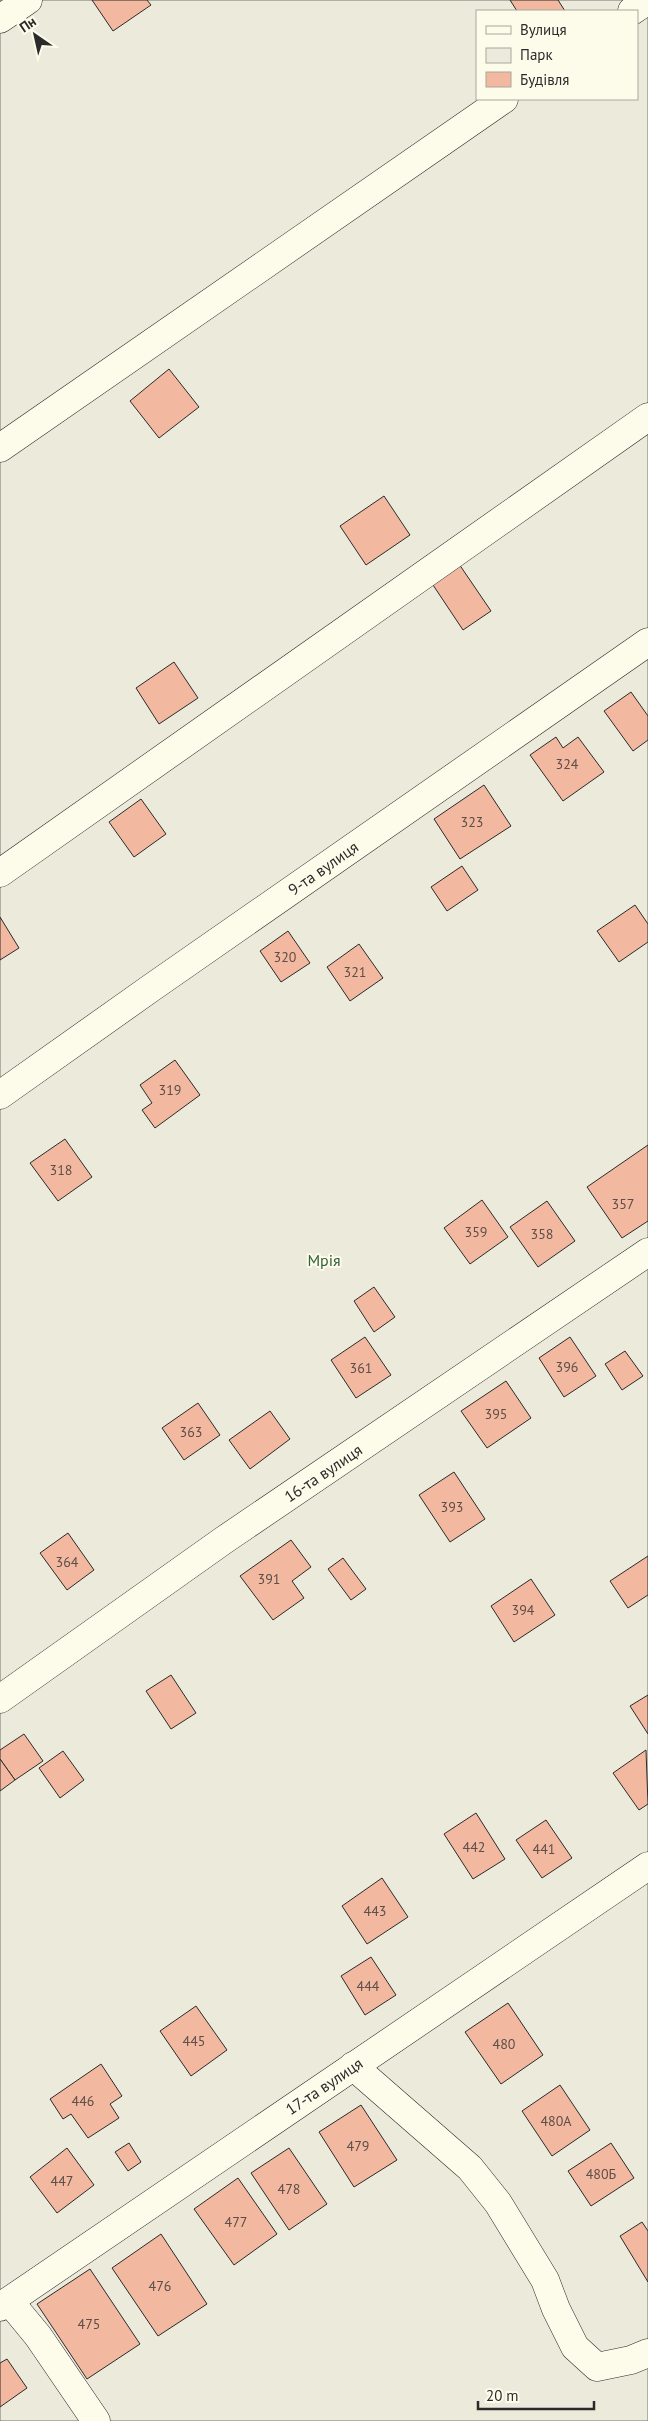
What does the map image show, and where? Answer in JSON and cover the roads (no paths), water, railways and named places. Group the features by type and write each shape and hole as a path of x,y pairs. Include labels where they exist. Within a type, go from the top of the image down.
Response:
{"street":[{"path":"0,19 28,0"},
{"path":"633,10 648,0"},
{"path":"0,448 503,100"},
{"path":"0,872 648,417"},
{"name":"9-та вулиця","path":"0,1095 648,642"},
{"name":"16-та вулиця","path":"0,1699 232,1535 648,1252"},
{"name":"17-та вулиця","path":"4,2304 648,1866"},
{"path":"353,2066 470,2168 498,2203 545,2280 574,2347 597,2367 631,2360 648,2353"},
{"path":"4,2304 38,2336 96,2421"}],"park label":[{"name":"Мрія","path":"324,1260"}]}
